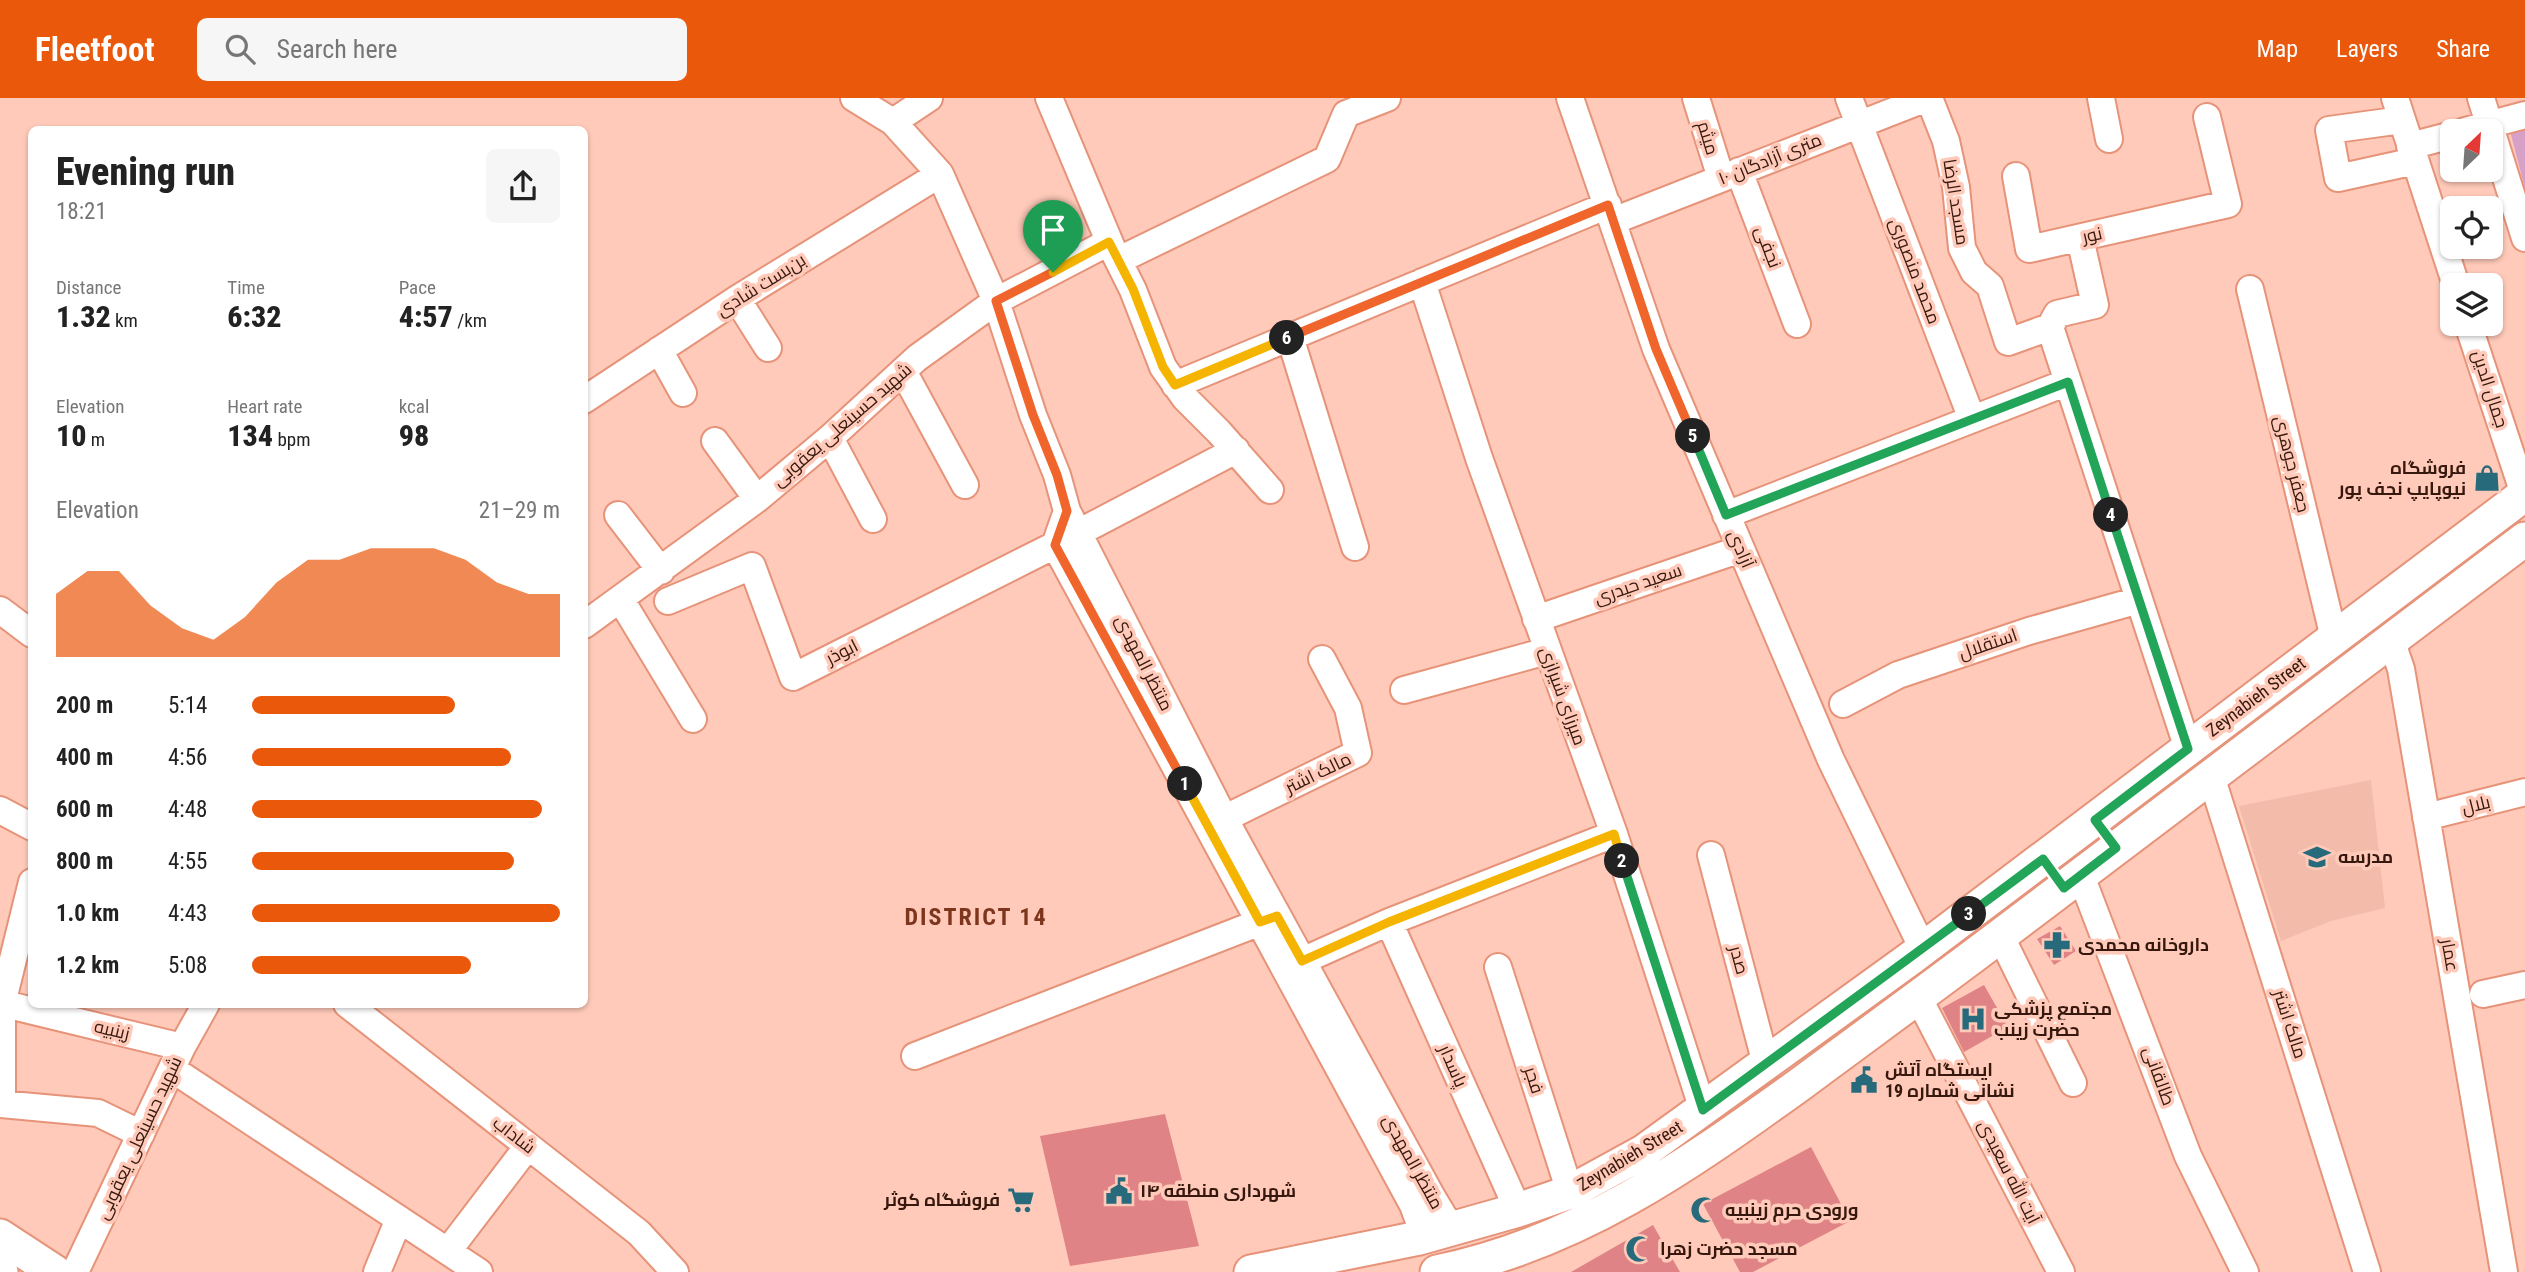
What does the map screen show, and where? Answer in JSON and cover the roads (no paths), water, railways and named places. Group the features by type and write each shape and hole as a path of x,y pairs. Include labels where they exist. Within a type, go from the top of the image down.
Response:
{"main road":[{"name":"Zeynabieh Street","path":"1251,1272 1419,1238 1518,1210 1570,1192 1643,1152 1923,949 2525,494"},
{"name":"Zeynabieh Street","path":"1437,1272 1546,1239 1660,1182 1919,997 2525,539"},
{"path":"2095,820 2116,848"},
{"path":"2043,859 2073,882"},
{"path":"0,1236 45,1267"}],"street":[{"name":"منتظر المهدی","path":"854,98 893,122 940,174 996,301 1033,415 1057,475 1066,530 1268,919 1302,961 1422,1201 1455,1229"},
{"path":"1049,98 1163,367 1175,385 1270,489"},
{"name":"شهید حسینعلی یعقوبی","path":"588,622 757,499 830,438 903,371 996,301 1327,159 1346,114 1387,98"},
{"name":"آزادی","path":"1570,98 1656,349 1831,760 1923,949"},
{"name":"میثم","path":"1696,98 1730,174"},
{"name":"محمد منصوری","path":"1849,98 1972,419"},
{"name":"۱۰ متری آزادگان","path":"1175,385 1422,282 1610,213 1730,174 1928,98"},
{"name":"مسجد الرضا","path":"1928,98 1946,141 1956,187 1962,247 1974,272 1990,286 2008,341 2050,327 2057,314 2095,305 2080,238"},
{"path":"2101,98 2109,139"},
{"path":"2478,119 2481,98"},
{"path":"893,122 923,99"},
{"path":"2440,141 2413,153 2338,178 2329,130 2398,109 2413,153 2452,273"},
{"path":"2503,121 2525,115"},
{"name":"نور","path":"2016,176 2029,249 2228,204 2207,117"},
{"name":"بن‌بست شادی","path":"588,397 737,299 940,174"},
{"name":"نجفی","path":"1730,174 1797,324"},
{"path":"2502,182 2524,231"},
{"name":"میرزای شیرازی","path":"1422,282 1479,457 1614,834 1703,1110"},
{"name":"جعفر جوهری","path":"2250,289 2334,638"},
{"path":"737,299 768,348"},
{"path":"2050,327 2188,749"},
{"name":"جمال الدین","path":"2472,336 2525,494"},
{"path":"1290,337 1356,547"},
{"path":"659,350 683,393"},
{"path":"903,371 965,485"},
{"path":"1726,515 2068,382"},
{"path":"830,438 873,519"},
{"path":"715,442 757,499"},
{"path":"1066,530 1236,450"},
{"path":"618,514 661,571"},
{"name":"ابوذر","path":"668,601 752,566 793,677 1066,530"},
{"name":"سعید حیدری","path":"1536,619 1741,549"},
{"path":"621,600 693,719"},
{"name":"استقلال","path":"1843,704 1898,675 2029,631 2139,600"},
{"path":"0,610 28,631"},
{"name":"عمار","path":"2391,640 2402,670 2504,1272"},
{"path":"1404,690 1547,650"},
{"name":"مالک اشتر","path":"1216,822 1358,753 1348,708 1322,659"},
{"name":"مالک اشتر","path":"2211,776 2367,1272"},
{"name":"بلال","path":"2426,817 2525,792"},
{"path":"0,810 28,825"},
{"path":"1302,961 1389,922 1614,834"},
{"name":"صدر","path":"1711,855 1766,1064"},
{"name":"طالقانی","path":"2073,882 2188,1156 2245,1272"},
{"path":"28,898 1,1004 1,1104 98,1114 141,1134"},
{"path":"915,1056 1268,919 1422,1201 1419,1238"},
{"name":"پاسدار","path":"1389,922 1518,1210"},
{"path":"2000,935 2073,1083"},
{"name":"فجر","path":"1498,967 1570,1192"},
{"path":"2483,994 2525,985"},
{"name":"آیت الله سعیدی","path":"1919,997 2061,1272"},
{"name":"زینبیه","path":"1,1004 177,1058"},
{"name":"شهید حسینعلی یعقوبی","path":"75,1272 177,1058 204,1008"},
{"name":"شاداب","path":"352,1008 639,1233 675,1272"},
{"path":"177,1058 399,1219 479,1272"},
{"path":"448,1251 528,1146"},
{"path":"377,1272 399,1219"}],"place":[{"name":"فروشگاه نیوپایپ نجف پور","path":"2487,478"},
{"name":"مدرسه","path":"2317,857"},
{"name":"داروخانه محمدی","path":"2057,945"},
{"name":"مجتمع پزشکی حضرت زینب","path":"1973,1019"},
{"name":"ایستگاه آتش نشانی شماره 19","path":"1864,1080"},
{"name":"شهرداری منطقه ۱۴","path":"1119,1191"},
{"name":"فروشگاه کوثر","path":"1021,1200"},
{"name":"ورودی حرم زینبیه","path":"1704,1210"},
{"name":"مسجد حضرت زهرا","path":"1639,1249"}],"district":[{"name":"DISTRICT 14","path":"976,917"}]}
